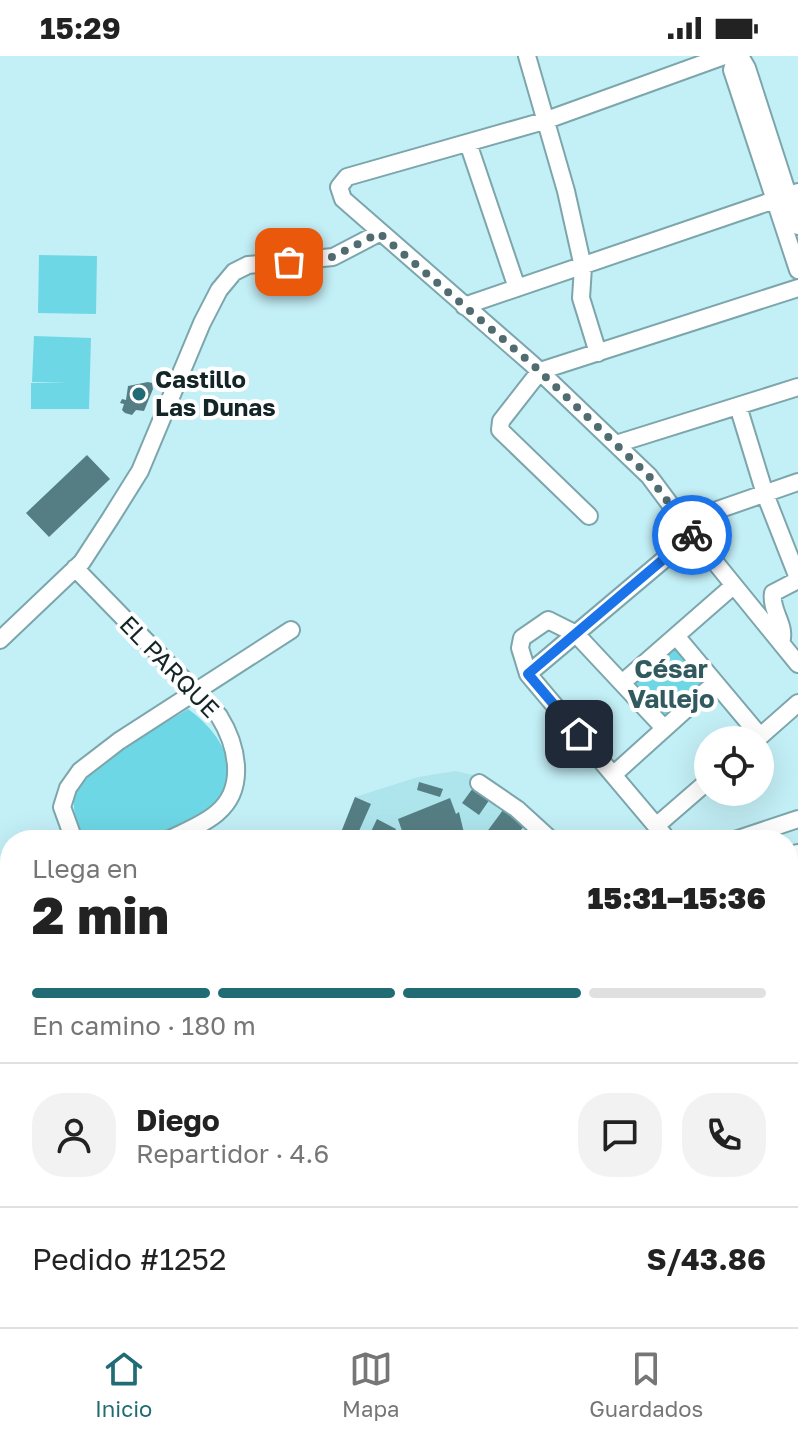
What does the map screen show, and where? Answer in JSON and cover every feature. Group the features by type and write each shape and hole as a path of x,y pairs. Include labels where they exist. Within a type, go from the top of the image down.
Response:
{"street":[{"path":"527,56 566,191 583,267 581,298 598,353"},
{"path":"724,56 544,121 343,180 339,187 340,196 540,371 649,476 733,586 798,664"},
{"path":"738,56 747,68 798,226"},
{"path":"468,143 517,288"},
{"path":"464,306 787,196"},
{"path":"787,196 798,270"},
{"path":"0,640 75,568 132,485 202,323 226,279 241,266 333,257 379,233"},
{"path":"589,516 500,430 501,421 540,371 798,288"},
{"path":"616,444 798,387"},
{"path":"738,406 765,494 798,579 773,593 772,601 782,628 781,643"},
{"path":"528,674 576,634 688,529 798,482"},
{"name":"EL PARQUE","path":"75,568 194,694 219,716 232,739 235,780 225,804 216,813 186,830"},
{"path":"622,683 733,586"},
{"path":"659,830 528,674 520,648 522,638 548,620 576,634 664,728"},
{"path":"70,830 62,807 72,781 80,771 119,741 291,630"},
{"path":"676,636 749,726"},
{"path":"613,775 715,683"},
{"path":"772,726 798,703"},
{"path":"479,783 517,809 540,830"},
{"path":"656,826 694,793"},
{"path":"765,830 798,819"}],"shaded area":[{"path":"39,255 97,256 96,314 38,313"},
{"path":"34,336 91,338 89,409 31,409 31,383 68,383 32,382"},
{"path":"673,643 706,679 663,718 629,678"},
{"path":"188,709 206,724 226,756 228,771 225,787 216,801 202,815 176,830 80,830 74,809 74,798 79,787 106,762"},
{"path":"455,771 478,776 521,800 548,830 342,830 355,797 418,777"}],"building":[{"name":"Castillo Las Dunas","path":"152,383 153,389 144,411 136,410 132,415 125,413 122,410 124,404 120,403 122,399 126,400 128,386"},
{"path":"87,455 110,479 49,537 26,513"},
{"path":"419,782 443,789 440,797 417,790"},
{"path":"473,788 490,799 479,815 462,803"},
{"path":"355,797 371,804 359,830 342,830"},
{"path":"450,798 456,814 459,812 463,830 402,830 398,819"},
{"path":"503,810 524,826 521,830 488,830"},
{"path":"377,819 396,829 396,830 372,830"}],"way so far":[{"path":"289,262 333,257 379,233 532,364 649,476 692,535"}],"place":[{"name":"Castillo Las Dunas","path":"139,394"}],"district":[{"name":"César Vallejo","path":"671,684"}],"route":[{"path":"579,734 528,674 692,535"}]}
